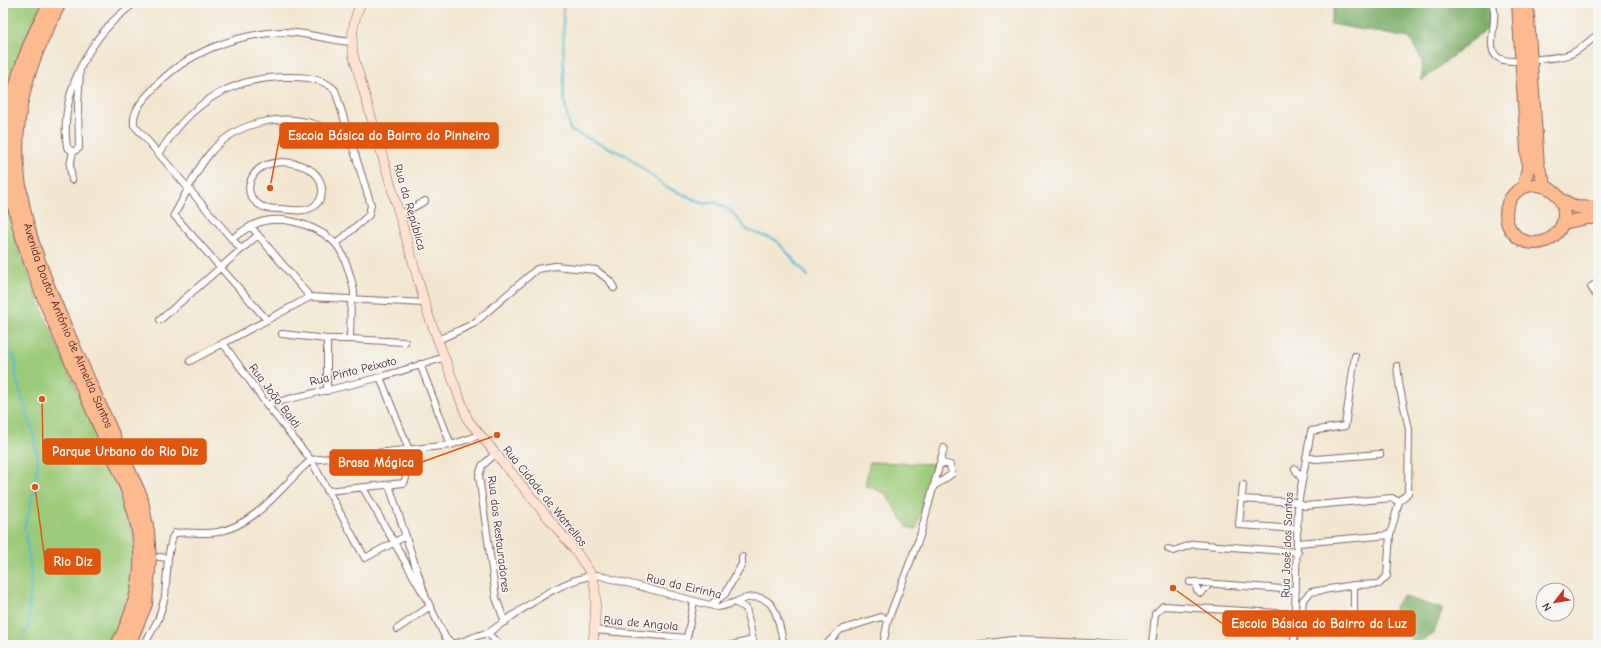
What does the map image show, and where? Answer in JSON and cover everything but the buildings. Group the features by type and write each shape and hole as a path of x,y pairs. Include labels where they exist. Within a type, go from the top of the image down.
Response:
{"highway":[{"name":"Avenida Doutor António de Almeida Santos","path":"50,3 31,40 17,76 11,107 8,142 12,196 26,252 60,338 113,456 134,509 141,551 138,591 125,631 117,645"},
{"name":"Avenida Doutor António de Almeida Santos","path":"60,3 40,41 25,86 18,120 17,155 27,226 53,298 141,496 148,530 150,559 146,604 129,645"},
{"path":"1518,3 1528,168 1524,187"},
{"path":"1527,3 1538,166 1546,187"},
{"path":"1560,199 1564,215 1563,224 1556,235 1540,243 1531,244 1522,241 1514,235 1508,227 1505,218 1506,208 1512,195 1524,187 1531,185 1546,187 1554,192 1560,199 1576,208 1598,208"},
{"path":"1563,224 1587,218 1598,218"}],"street":[{"path":"73,152 67,147 65,133 67,103 80,70 98,38 120,15 135,3"},
{"name":"Rua da República","path":"361,3 353,25 352,42 356,68 425,303"},
{"path":"1492,3 1494,13 1490,40 1492,49 1498,57 1507,61 1515,61"},
{"path":"241,249 134,125 133,117 141,102 158,84 178,67 202,52 249,36 282,32 352,42"},
{"path":"1539,59 1564,57 1576,53 1598,34"},
{"path":"72,180 70,165 73,152 79,148 78,106 80,70"},
{"path":"159,154 182,120 214,95 234,85 270,76 316,79 329,84 335,90 371,205 369,215 336,244"},
{"path":"267,320 174,215 202,164 211,151 230,135 252,124 280,119 295,120 315,124 346,142 351,140"},
{"path":"282,162 299,164 310,169 319,178 323,190 321,200 311,208 297,210 270,209 258,205 250,197 248,187 251,177 262,167 282,162"},
{"path":"400,215 425,201"},
{"path":"270,209 271,220"},
{"path":"297,210 297,222"},
{"path":"232,239 251,226 271,220 297,222 316,230 336,244 347,264 354,292 350,338"},
{"path":"251,226 310,297"},
{"path":"160,320 258,235"},
{"path":"438,340 473,324 537,269 555,266 596,270 610,281 614,288"},
{"path":"1598,282 1591,286 1598,298"},
{"path":"190,361 310,297 425,303"},
{"name":"Rua Cidade de Watrellos","path":"425,303 468,420 578,554 593,579"},
{"path":"282,334 327,339 350,338 405,342"},
{"path":"327,339 327,391"},
{"name":"Rua João Baldi","path":"223,343 266,405 311,460 365,558 393,542"},
{"name":"Rua José dos Santos","path":"1294,645 1298,552 1298,504 1311,431 1345,426 1355,356"},
{"name":"Rua Pinto Peixoto","path":"266,405 304,394 327,391 380,378 445,357"},
{"path":"420,364 451,444"},
{"path":"1295,622 1301,618 1303,600 1311,592 1354,585 1379,584 1383,582 1387,576 1390,535 1399,502 1408,493 1410,443 1397,366"},
{"path":"327,491 389,486 404,483 406,478 405,450 380,378"},
{"path":"144,645 158,620 165,597 168,558 172,538 175,533 186,531 196,533 217,533 236,526 260,511 311,460 451,444 480,435"},
{"path":"883,645 888,620 920,536 944,448"},
{"name":"Rua dos Restauradores","path":"495,454 482,466 479,476 496,598 505,622"},
{"path":"1306,457 1316,459 1380,454"},
{"path":"934,486 952,474 950,465 944,463 940,465"},
{"path":"1295,469 1302,479"},
{"path":"1242,485 1239,526 1298,529"},
{"path":"389,486 429,608 445,637 453,644 464,643 481,634 488,633 552,591 579,579 593,579 593,645"},
{"path":"363,488 427,600"},
{"path":"1241,499 1298,504 1305,506 1392,498 1399,502"},
{"path":"1298,543 1390,535"},
{"path":"393,542 406,536"},
{"path":"1168,549 1174,551 1193,544 1298,552"},
{"path":"159,557 168,558"},
{"path":"710,605 725,594 742,564 742,557"},
{"name":"Rua da Eirinha","path":"593,579 602,577 710,605 727,606 746,598 757,597 767,600 773,606 784,645"},
{"path":"1207,583 1207,588 1201,593 1197,590 1193,582 1207,583 1296,590"},
{"path":"1337,625 1349,624 1354,621 1354,585"},
{"name":"Rua de Angola","path":"594,630 687,638 694,601"},
{"path":"732,645 753,642 746,608 736,602"},
{"path":"1152,645 1155,614 1159,608 1163,606 1296,614"},
{"path":"397,629 429,608"},
{"path":"826,645 840,630 881,617 888,620"},
{"path":"488,633 499,645"},
{"path":"975,645 999,643 1012,640 1140,645"}],"green space":[{"path":"3,3 44,3 27,36 15,69 7,103 3,140"},
{"path":"1335,3 1492,3 1493,26 1422,81 1422,60 1409,38 1330,24"},
{"path":"3,145 10,214 21,255 53,335 117,480 132,532 135,550 135,574 133,587 122,623 111,645 3,645"},
{"path":"870,462 934,464 916,529 908,528 885,493 865,486"},
{"path":"1402,596 1443,609 1433,635 1415,643 1393,622 1394,608"}],"waterway":[{"path":"563,3 564,99 570,130 627,156 666,187 705,204 715,202 731,211 747,230 776,240 808,276"},
{"path":"3,327 8,346 16,363 16,378 33,432 38,460 35,487 25,526 31,573 28,627 24,635"}],"place":[{"name":"Escola Básica do Bairro do Pinheiro","path":"270,188"},
{"name":"Parque Urbano do Rio Diz","path":"42,399"},
{"name":"Brasa Mágica","path":"497,435"},
{"name":"Rio Diz","path":"35,487"},
{"name":"Escola Básica do Bairro da Luz","path":"1173,588"}]}
